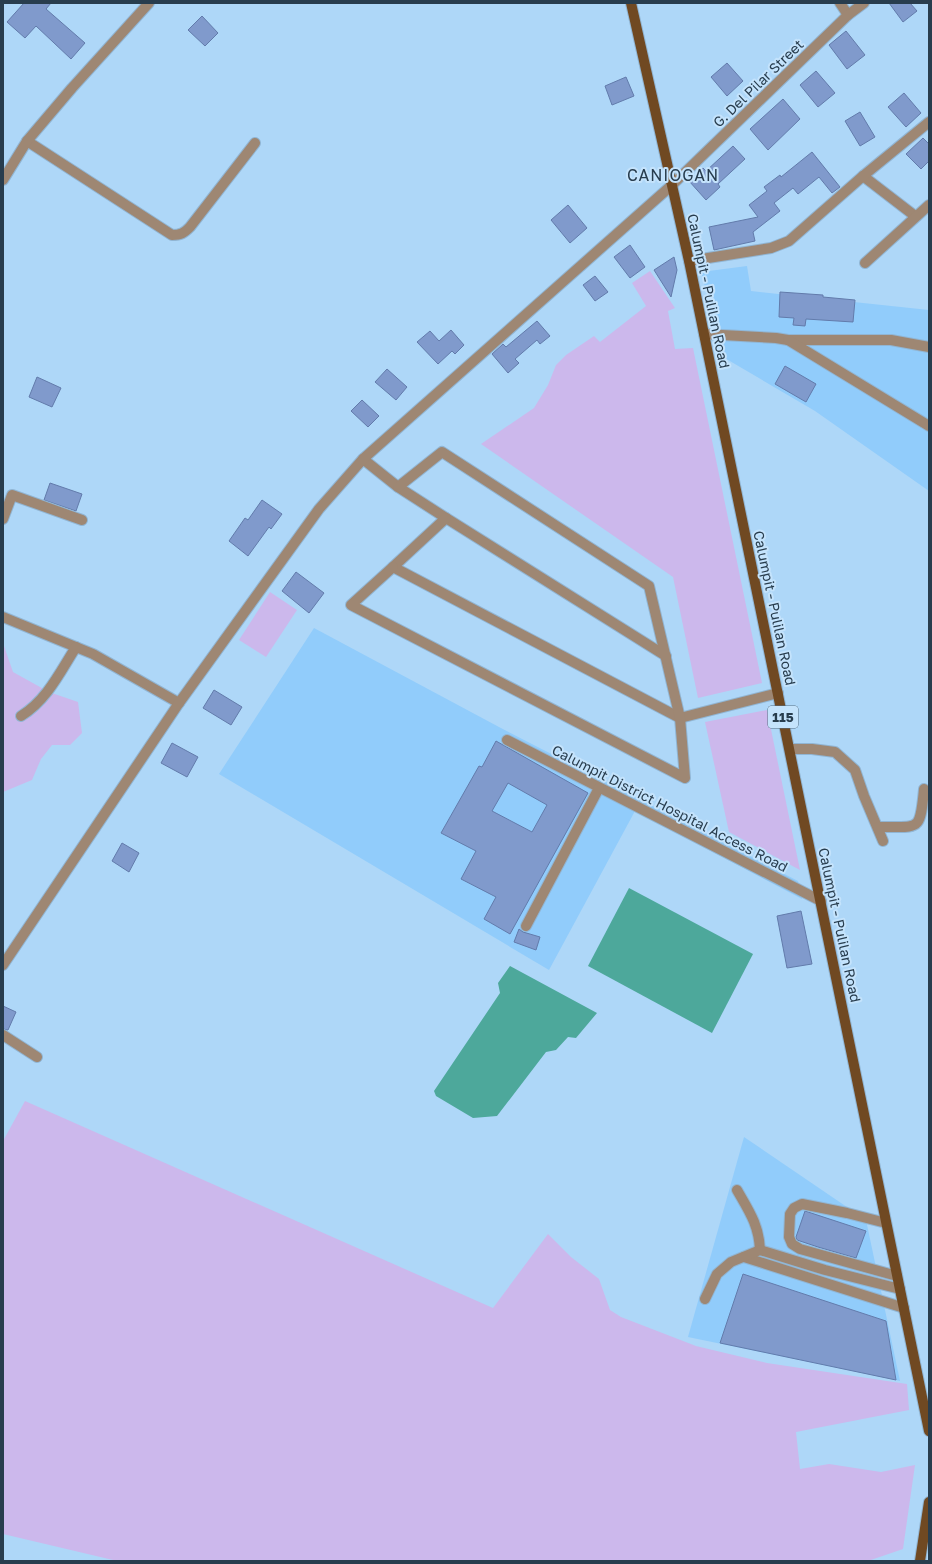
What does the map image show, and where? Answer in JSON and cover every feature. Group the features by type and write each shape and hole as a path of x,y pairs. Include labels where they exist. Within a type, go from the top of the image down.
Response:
{"main road":[{"name":"Calumpit - Pulilan Road","path":"632,3 689,261 929,1431"},
{"path":"920,1561 929,1502"}],"street":[{"path":"3,180 27,141 77,82 149,3"},
{"path":"840,3 848,15"},
{"name":"G. Del Pilar Street","path":"3,965 179,703 320,509 363,459 672,185 848,15 864,3"},
{"path":"689,261 771,248 789,241 863,176 929,122"},
{"path":"27,141 172,235 180,235 185,233 255,143"},
{"path":"863,176 915,216"},
{"path":"865,263 915,216 929,205"},
{"path":"704,334 788,340 891,340 929,347"},
{"path":"788,340 929,426"},
{"path":"398,487 442,452 649,586 680,718 685,778 351,605 446,518"},
{"path":"363,459 398,487 666,656"},
{"path":"3,519 12,495 82,520"},
{"path":"394,567 680,718 778,693"},
{"path":"3,617 93,654 179,703"},
{"path":"21,716 31,710 45,696 76,647"},
{"name":"Calumpit District Hospital Access Road","path":"507,740 821,902"},
{"path":"790,749 812,749 835,752 856,770 864,796 883,841"},
{"path":"526,926 599,788"},
{"path":"878,827 911,828 918,822 922,814 924,789"},
{"path":"3,1035 37,1057"},
{"path":"737,1190 756,1224 760,1250"},
{"path":"886,1223 802,1204 794,1208 790,1214 789,1237 792,1244 800,1249 897,1276"},
{"path":"705,1299 716,1274 731,1262 760,1250 825,1270 900,1290"},
{"path":"744,1256 904,1308"}],"shaded area":[{"path":"747,266 751,291 929,310 929,491 815,411 723,357 701,272"},
{"path":"650,271 675,308 668,311 675,349 693,348 762,683 698,698 673,577 481,444 534,408 548,385 556,365 566,355 594,336 600,342 646,306 632,283"},
{"path":"270,592 297,610 266,657 239,640"},
{"path":"314,628 499,727 798,881 802,899 635,811 549,970 219,774"},
{"path":"3,643 13,672 49,692 78,702 82,733 70,745 52,745 41,759 32,780 3,792"},
{"path":"767,710 800,870 729,832 705,722"},
{"path":"629,888 753,954 712,1033 588,966"},
{"path":"510,966 597,1013 576,1038 568,1037 556,1050 546,1052 497,1116 473,1118 436,1096 434,1091 500,993 498,983"},
{"path":"25,1101 493,1308 548,1234 571,1257 599,1279 610,1310 621,1317 696,1346 767,1363 907,1384 909,1410 796,1432 800,1469 829,1464 881,1472 915,1465 903,1549 868,1561 114,1561 3,1534 3,1141"},
{"path":"744,1137 866,1220 900,1381 688,1337"}],"building":[{"path":"24,3 51,3 46,9 85,43 71,59 36,26 25,38 7,22"},
{"path":"889,3 910,3 917,11 903,22"},
{"path":"202,16 218,33 205,46 188,30"},
{"path":"846,31 865,55 847,69 829,45"},
{"path":"727,63 743,81 727,96 711,77"},
{"path":"816,71 835,93 818,107 800,85"},
{"path":"626,77 634,96 612,105 605,86"},
{"path":"904,93 921,113 906,127 888,107"},
{"path":"783,99 800,119 768,150 750,129"},
{"path":"860,112 875,137 860,146 845,121"},
{"path":"923,138 929,144 929,161 921,169 906,154"},
{"path":"733,146 745,159 718,184 720,187 706,200 689,181 703,168 706,171"},
{"path":"812,152 840,187 832,193 819,177 798,194 793,188 774,203 780,211 753,232 755,241 714,250 709,227 758,217 749,205 767,191 764,187 780,175 781,177"},
{"path":"568,205 587,228 570,243 551,220"},
{"path":"630,245 645,267 630,278 614,257"},
{"path":"674,257 677,270 671,297 654,270"},
{"path":"595,276 608,292 595,301 583,285"},
{"path":"780,292 823,295 823,297 855,300 853,322 806,319 805,326 793,325 794,318 779,317"},
{"path":"537,321 550,336 540,344 537,340 515,359 519,363 508,373 492,354 503,344 506,347"},
{"path":"451,330 464,345 455,354 452,351 438,364 417,342 430,331 439,341"},
{"path":"785,366 816,384 806,402 775,384"},
{"path":"387,369 407,387 396,400 375,382"},
{"path":"37,377 61,388 52,407 29,397"},
{"path":"362,400 379,416 368,427 351,411"},
{"path":"50,483 82,494 76,511 44,500"},
{"path":"262,500 282,514 271,529 269,527 248,556 229,541 245,518 248,520"},
{"path":"296,572 324,593 309,613 282,591"},
{"path":"214,690 242,707 231,725 203,708"},
{"path":"496,741 588,793 510,934 484,919 496,897 461,879 476,851 441,833 479,766 482,767","holes":["508,783 547,805 532,832 492,811"]},
{"path":"172,743 198,757 187,777 161,763"},
{"path":"122,843 139,853 129,872 112,861"},
{"path":"801,911 812,964 787,968 777,916"},
{"path":"519,929 523,932 540,937 536,950 514,942"},
{"path":"3,1006 16,1012 8,1030 3,1029"},
{"path":"805,1211 866,1231 856,1258 797,1240 796,1237"},
{"path":"743,1274 886,1321 896,1380 720,1343"}],"district":[{"name":"CANIOGAN","path":"673,175"}]}
